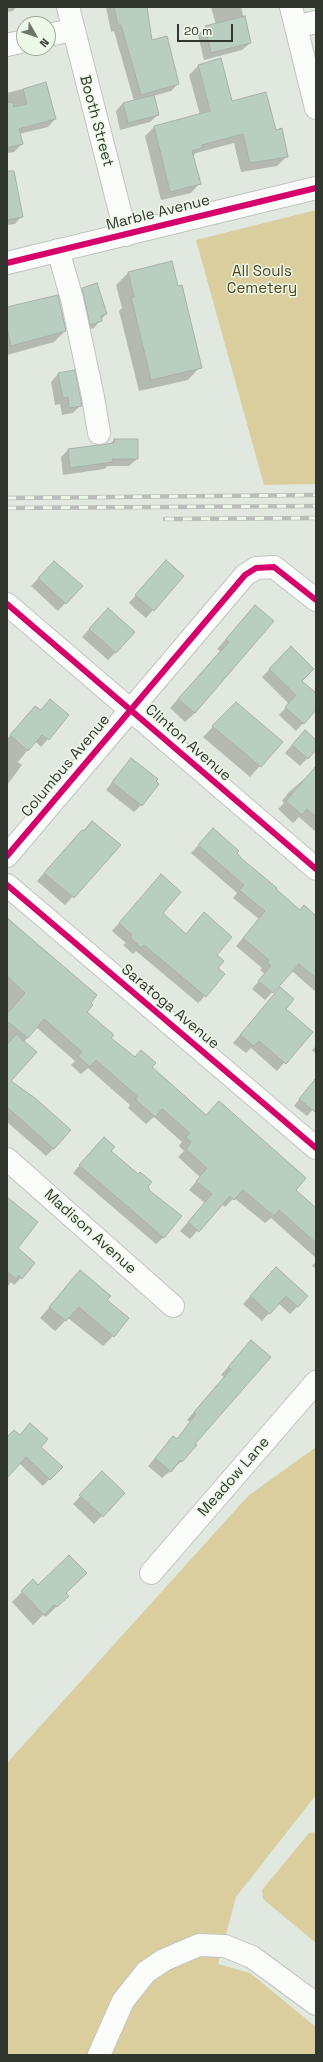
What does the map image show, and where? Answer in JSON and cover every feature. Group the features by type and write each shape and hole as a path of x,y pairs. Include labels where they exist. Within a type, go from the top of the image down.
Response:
{"street":[{"name":"Booth Street","path":"68,7 126,235"},
{"path":"301,19 316,108"},
{"path":"56,34 73,30"},
{"name":"Marble Avenue","path":"7,263 316,188"},
{"path":"58,250 72,299 93,397 99,433"},
{"name":"Columbus Avenue","path":"7,856 245,575 256,568 274,567 316,600"},
{"name":"Clinton Avenue","path":"7,604 316,869"},
{"name":"Saratoga Avenue","path":"7,885 316,1148"},
{"name":"Madison Avenue","path":"7,1159 173,1306"},
{"name":"Meadow Lane","path":"151,1573 316,1382"},
{"path":"99,2055 123,2001 146,1972 164,1960 199,1945 225,1946 252,1957 316,2004"}],"green space":[{"name":"All Souls Cemetery","path":"316,210 316,484 264,485 196,240"},
{"path":"316,1447 316,1795 236,1897 218,1964 250,1973 316,2027 316,2055 7,2055 7,1763 248,1496"},
{"path":"316,1832 316,1943 263,1899 262,1890 309,1833"}],"building":[{"path":"114,7 147,7 152,40 167,36 179,84 141,95 121,25 118,25"},
{"path":"245,16 251,43 211,53 205,26"},
{"path":"221,58 232,101 266,92 276,130 282,128 288,157 250,163 243,134 202,145 202,148 192,151 201,184 170,192 154,126 210,111 198,65"},
{"path":"46,82 56,119 19,129 23,144 7,148 7,103 13,102 14,107 27,104 23,89"},
{"path":"154,95 159,115 128,123 123,103"},
{"path":"7,171 14,171 23,217 7,220"},
{"path":"172,261 178,286 182,285 202,368 151,380 131,297 134,297 128,272"},
{"path":"97,283 107,314 101,316 102,321 90,325 82,288"},
{"path":"58,295 66,331 11,346 7,328 7,307"},
{"path":"75,370 82,406 69,408 68,397 63,398 58,373"},
{"path":"114,439 138,439 138,459 112,459 113,462 70,468 68,449 114,443"},
{"path":"166,560 184,576 154,611 135,595"},
{"path":"54,561 83,586 66,604 38,578"},
{"path":"255,605 274,621 195,713 178,699 229,642 226,639"},
{"path":"108,608 135,632 116,653 89,629"},
{"path":"291,646 314,669 302,681 316,693 316,710 304,724 285,707 296,695 269,669"},
{"path":"50,699 69,715 49,740 42,735 28,751 10,735 35,706 41,710"},
{"path":"236,702 283,742 261,767 212,726"},
{"path":"305,730 316,740 316,750 308,759 292,745"},
{"path":"131,758 158,779 156,781 159,784 142,806 112,782"},
{"path":"316,766 316,817 307,809 302,815 286,801"},
{"path":"92,821 121,845 74,898 44,873 82,830 84,831"},
{"path":"213,828 239,851 237,853 242,859 277,888 276,889 300,910 304,905 316,916 316,978 299,964 273,993 258,981 271,966 267,962 269,960 243,938 265,911 239,890 244,885 198,845"},
{"path":"161,874 181,892 163,913 186,934 204,912 232,937 217,955 224,961 218,968 225,974 206,997 144,945 141,948 130,937 132,935 119,923"},
{"path":"7,918 97,995 91,1003 93,1005 87,1012 114,1035 111,1038 135,1057 141,1050 156,1063 152,1067 206,1115 219,1101 306,1178 296,1190 316,1208 316,1243 279,1210 274,1216 243,1190 234,1200 230,1196 199,1232 188,1222 212,1194 196,1181 207,1168 186,1149 191,1142 186,1137 190,1133 162,1109 155,1117 135,1099 138,1097 96,1060 90,1067 78,1056 82,1052 44,1019 28,1038 7,1021 7,1014 25,993 7,976"},
{"path":"280,987 294,999 286,1009 313,1032 286,1064 259,1041 254,1046 240,1035"},
{"path":"16,1034 37,1052 11,1081 35,1098 71,1130 54,1149 7,1107 7,1045"},
{"path":"316,1078 316,1113 299,1099"},
{"path":"104,1137 115,1147 111,1151 138,1174 140,1172 152,1182 148,1187 150,1191 182,1216 164,1238 79,1165"},
{"path":"7,1197 38,1222 18,1248 35,1263 22,1279 19,1275 16,1279 7,1271"},
{"path":"276,1267 308,1296 298,1307 286,1296 270,1314 250,1296"},
{"path":"80,1270 111,1296 107,1300 129,1318 114,1337 79,1307 66,1321 49,1307"},
{"path":"251,1340 271,1357 195,1444 197,1445 182,1462 180,1460 171,1472 155,1458 173,1436 177,1439 196,1414 194,1412 231,1369 228,1367"},
{"path":"30,1423 48,1439 41,1447 63,1467 50,1480 26,1457 7,1478 7,1437 14,1430 20,1435"},
{"path":"102,1471 125,1493 103,1517 79,1495"},
{"path":"69,1555 87,1573 66,1593 69,1596 57,1607 54,1605 44,1615 21,1591 33,1579 38,1585"}],"railway":[{"path":"7,498 316,495"},
{"path":"7,508 316,506"},
{"path":"165,519 316,518"}],"cycle path":[{"path":"7,263 316,188"},
{"path":"7,856 245,575 256,568 274,567 316,600"},
{"path":"7,604 316,869"},
{"path":"7,885 316,1148"}]}
